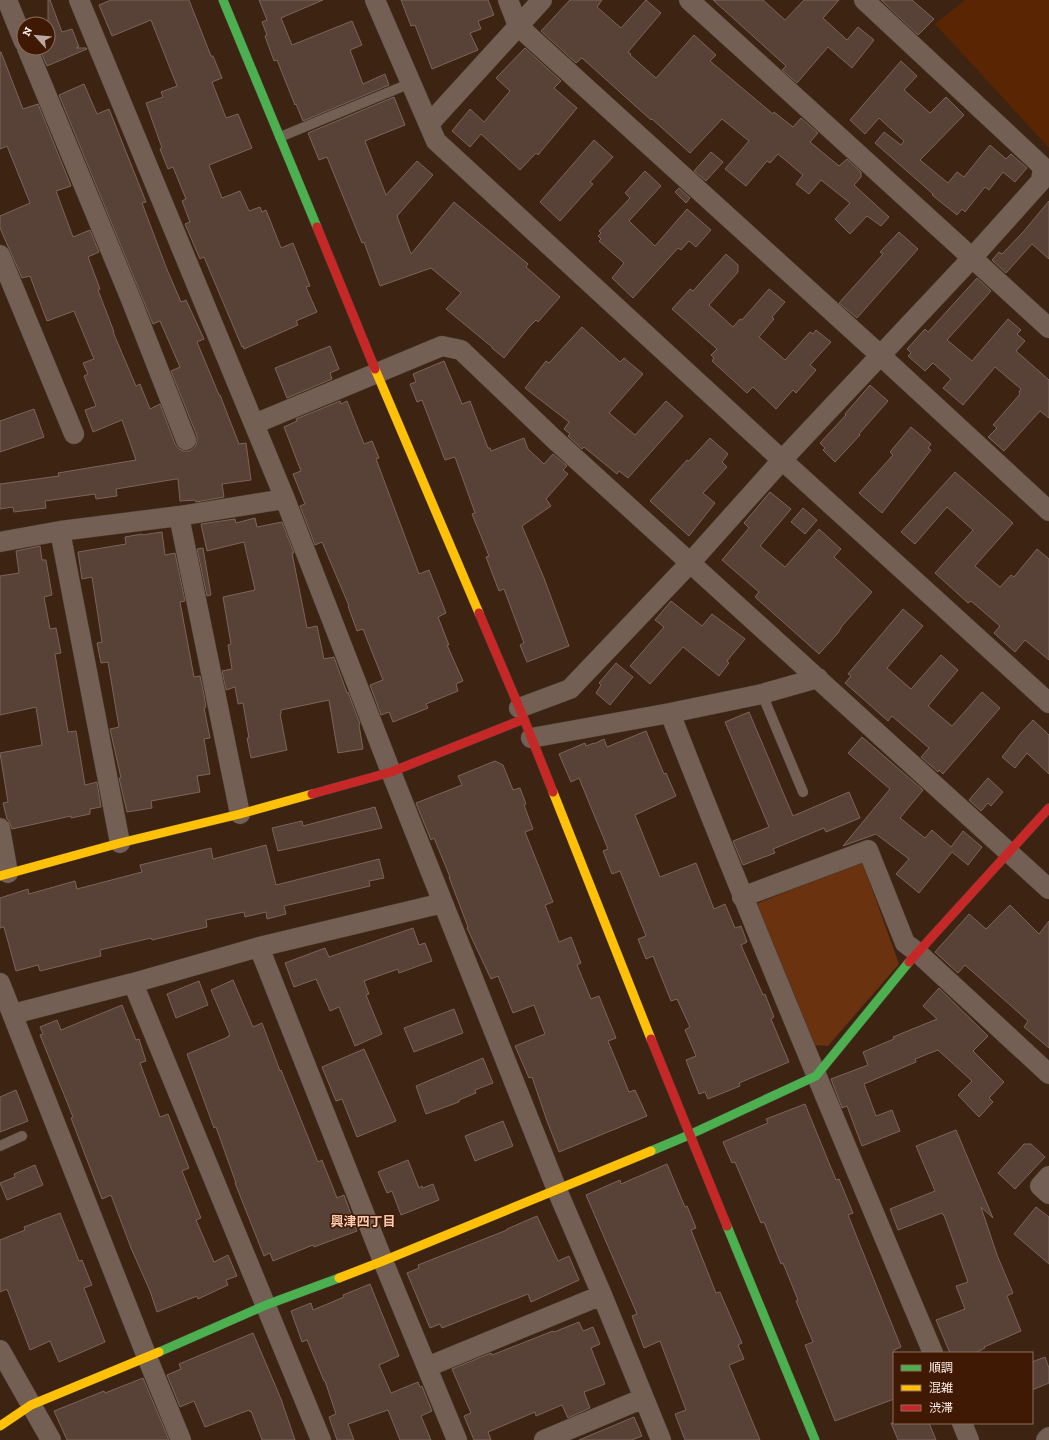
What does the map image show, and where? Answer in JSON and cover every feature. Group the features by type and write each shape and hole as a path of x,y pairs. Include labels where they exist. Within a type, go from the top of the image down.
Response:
{"street":[{"path":"6,0 16,23"},
{"path":"79,0 285,499 391,772 557,1190 602,1295 661,1440"},
{"path":"223,0 377,373 522,714 689,1135 815,1440"},
{"path":"375,0 436,141 782,460 1049,703"},
{"path":"508,0 518,26 880,355 1049,511"},
{"path":"429,124 542,0"},
{"path":"689,0 1049,328"},
{"path":"0,828 4,875 120,843 240,814 391,772 522,714 570,689 690,563 782,460 972,258 1041,181 1043,167 864,0"},
{"path":"29,56 130,297 186,440"},
{"path":"0,255 74,434"},
{"path":"254,424 442,346 461,350 554,439 1049,889"},
{"path":"0,542 60,531 179,516 285,499"},
{"path":"179,516 240,814"},
{"path":"60,531 120,843"},
{"path":"531,738 670,713 762,694 818,678"},
{"path":"670,713 742,897 933,1352"},
{"path":"0,1426 31,1405 147,1357 266,1305 383,1261 689,1135 816,1076 917,952 1049,808"},
{"path":"742,897 868,850 905,943 917,952 1049,1074"},
{"path":"13,1014 259,947 443,904"},
{"path":"259,947 383,1261 457,1440"},
{"path":"133,982 321,1440"},
{"path":"0,983 147,1357 182,1440"},
{"path":"1049,1176 1040,1186 1049,1194"},
{"path":"427,1367 602,1295"},
{"path":"0,1350 51,1440"},
{"path":"544,1440 644,1398"},
{"path":"962,1424 969,1440"},
{"path":"1046,1440 1049,1437"}],"lane":[{"path":"280,137 411,82"},
{"path":"762,694 803,792"},
{"path":"0,1146 22,1136"}],"shaded area":[{"path":"965,0 1049,0 1049,148 935,24"},
{"path":"862,861 899,964 828,1046 812,1045 756,904"}],"building":[{"path":"48,0 50,0 56,16 48,16"},
{"path":"111,0 189,0 211,56 213,56 222,78 212,82 226,118 238,114 252,148 209,165 222,198 240,191 249,211 260,207 262,212 266,210 281,248 293,243 310,286 306,287 317,312 296,321 298,325 244,349 243,346 242,347 204,257 200,259 185,224 190,222 182,201 186,199 173,167 168,169 160,149 162,148 146,103 163,97 161,92 177,86 151,20 112,36 99,5"},
{"path":"259,0 323,0 281,18 292,45 352,21 362,45 350,50 363,84 385,74 389,85 303,121 277,60 274,61 265,36 267,35 262,22 267,20"},
{"path":"401,0 488,0 494,15 478,21 481,29 470,33 478,50 432,69 415,25 411,26"},
{"path":"570,0 602,0 597,7 621,28 646,0 661,13 628,52 631,54 630,55 656,78 694,35 716,55 710,61 773,114 774,112 793,127 801,118 818,133 810,142 839,166 847,159 861,172 861,177 854,185 889,217 881,226 867,216 850,234 835,219 850,203 821,180 809,194 796,184 803,175 778,154 770,163 767,161 746,186 725,169 749,141 722,119 690,153 582,58 576,63 541,31"},
{"path":"713,0 763,0 785,20 804,0 839,0 823,18 847,40 858,27 874,40 852,68 828,47 797,83 782,70 786,66"},
{"path":"881,0 912,0 934,19 918,35"},
{"path":"56,16 62,32 72,29 79,47 76,48 87,49 47,66 43,56 56,56"},
{"path":"525,48 561,81 554,88 577,108 538,155 536,153 520,170 481,134 470,147 452,131 470,109 484,122 510,91 496,78"},
{"path":"0,52 23,109 38,104 71,186 56,191 73,237 90,230 99,252 88,257 100,289 98,290 113,332 136,386 140,384 150,409 160,404 175,444 179,449 190,451 195,447 197,436 171,371 180,367 160,321 153,324 59,95 84,84 97,114 109,109 146,202 142,203 166,267 181,302 186,300 204,339 197,342 239,444 246,443 251,480 222,484 224,497 196,502 195,500 180,501 178,479 176,479 116,489 117,496 96,499 95,494 45,501 46,508 14,512 13,507 0,509 0,484 59,476 58,473 136,460 122,420 93,432 85,410 96,406 84,376 88,374 83,363 94,359 74,311 47,321 30,276 22,278 0,228 0,216 30,203 7,146 0,149"},
{"path":"901,61 917,76 904,90 930,113 946,97 964,115 920,160 948,183 957,172 964,177 990,145 1006,159 1011,154 1027,168 1015,182 1003,172 989,190 985,187 965,212 962,209 957,215 932,195 933,194 875,143 884,132 901,145 904,141 879,118 865,134 850,120"},
{"path":"394,97 405,125 365,141 386,195 417,161 433,175 397,216 411,254 454,202 528,264 526,267 560,297 538,322 536,320 529,327 504,358 446,309 461,293 431,268 380,286 364,242 362,243 327,157 319,160 308,133"},
{"path":"594,140 613,157 590,182 593,184 560,221 540,202"},
{"path":"711,152 723,162 706,181 694,171"},
{"path":"645,171 661,186 629,221 655,246 687,209 711,230 696,247 689,241 681,250 678,248 633,298 612,278 624,263 599,241 601,239 598,236 601,233 599,231 630,198 625,193"},
{"path":"679,188 690,198 686,203 675,192"},
{"path":"1049,201 1049,259 1032,244 1006,273 992,260 999,252 1002,254"},
{"path":"899,232 918,249 857,318 839,303 883,254 880,252"},
{"path":"726,254 738,265 738,272 709,305 733,327 740,319 742,320 769,289 785,302 772,317 774,319 759,337 785,360 810,332 813,334 816,330 831,342 810,365 816,370 796,393 793,390 776,409 753,387 747,393 712,361 714,358 711,355 717,349 672,309 690,289 693,291"},
{"path":"977,278 991,291 947,340 972,361 1008,319 1021,330 1017,334 1025,341 1016,351 1049,380 1049,418 1040,411 1004,451 988,437 997,428 993,425 1020,394 1019,392 1021,389 995,367 963,405 943,388 951,379 933,363 925,371 908,356 911,353 907,349 925,329 928,332"},
{"path":"582,327 620,362 624,358 643,374 609,413 635,435 666,401 683,416 628,478 619,471 617,474 584,447 582,449 568,436 570,434 564,429 569,422 525,388 546,361 549,363"},
{"path":"330,346 339,369 330,373 332,379 287,398 275,368"},
{"path":"444,361 462,404 470,401 488,448 490,448 491,451 524,438 528,449 544,464 553,454 567,466 563,470 568,474 546,499 551,506 522,526 544,578 569,646 527,662 520,645 524,643 504,589 499,591 486,557 489,556 472,514 475,513 455,457 445,460 422,400 417,402 410,384 416,382 413,374"},
{"path":"870,385 888,401 835,462 823,450 825,448 820,443 846,415 845,414"},
{"path":"340,401 341,404 347,401 364,444 372,441 379,458 376,459 419,574 429,570 446,613 438,617 449,645 447,645 463,681 456,684 458,691 426,704 428,708 393,722 389,712 381,715 370,685 383,680 363,629 357,631 349,606 322,542 315,545 300,506 305,504 293,474 301,471 284,427 297,421 296,419"},
{"path":"34,409 44,437 0,452 0,421"},
{"path":"911,427 931,444 928,448 931,450 882,513 859,493 893,455 890,452"},
{"path":"710,438 728,454 722,462 727,467 703,493 715,503 689,536 650,501 687,460 689,461"},
{"path":"955,472 1013,523 975,566 1000,587 1011,575 1014,577 1037,549 1049,559 1049,660 1025,640 1015,652 994,633 1000,626 971,601 968,603 935,573 973,530 947,507 915,544 901,532"},
{"path":"770,492 791,509 760,546 785,567 819,529 841,549 834,557 872,592 819,654 755,597 759,592 722,560 749,528 744,523"},
{"path":"803,508 817,520 805,534 791,522"},
{"path":"255,518 257,527 282,522 294,553 292,553 307,628 317,626 324,659 334,657 360,724 363,749 338,753 329,700 281,710 280,714 287,750 251,758 243,703 238,704 235,687 226,690 222,671 232,669 228,645 231,644 223,597 255,590 244,542 207,551 201,524 235,519 236,523"},
{"path":"162,532 165,555 175,553 185,601 180,602 194,677 200,676 204,695 206,707 204,708 210,738 204,739 210,774 197,776 200,792 151,801 152,808 127,812 110,729 119,727 108,662 101,663 97,643 102,642 92,577 82,579 78,552 126,544 125,537"},
{"path":"40,546 42,560 46,560 52,595 44,597 50,629 56,628 61,653 55,654 68,732 76,731 85,785 97,782 101,807 90,809 90,814 71,818 71,816 12,829 7,819 3,803 8,802 0,753 42,745 36,707 0,715 0,576 19,573 16,551"},
{"path":"203,548 211,595 207,596 197,549"},
{"path":"671,601 702,626 712,614 745,639 727,661 729,663 719,676 683,647 650,684 630,666 664,627 655,620"},
{"path":"903,609 923,626 887,668 911,689 941,655 958,670 928,706 952,726 982,692 1000,708 943,774 939,770 938,772 921,757 929,748 892,716 888,721 845,683 851,676 848,674"},
{"path":"616,663 633,677 610,705 596,693 601,685 599,683"},
{"path":"749,712 793,816 849,792 860,818 826,832 824,828 773,849 775,853 743,865 733,841 769,827 725,722"},
{"path":"1033,720 1049,735 1049,774 1027,753 1015,768 1002,757"},
{"path":"646,731 664,774 666,773 676,796 635,815 660,877 696,863 714,909 725,904 735,928 741,926 747,942 741,945 763,995 765,994 774,1017 771,1019 789,1062 739,1083 740,1086 708,1099 705,1092 699,1094 686,1060 696,1056 685,1030 690,1027 677,999 671,1001 653,956 646,959 638,939 646,936 620,871 612,874 603,851 608,849 579,778 571,782 559,754 585,743 586,746 604,739 607,747"},
{"path":"862,737 923,790 900,818 925,838 932,830 951,847 963,831 982,847 968,865 952,852 919,893 896,874 909,859 876,834 843,846 890,789 848,753"},
{"path":"495,761 503,765 513,790 520,788 526,804 524,805 533,829 525,832 553,902 545,905 559,942 571,937 581,963 577,965 591,999 599,996 616,1038 608,1041 629,1092 635,1090 647,1116 559,1152 532,1077 529,1078 515,1046 545,1034 534,1005 513,1013 498,976 491,979 467,928 468,927 450,877 434,838 431,840 416,803 462,785 458,776"},
{"path":"988,778 1003,792 991,806 988,803 981,811 969,800"},
{"path":"375,807 382,828 278,851 272,828 302,821 303,826"},
{"path":"266,845 276,885 379,859 384,878 369,881 370,886 284,906 286,914 267,919 266,912 245,917 244,912 206,920 207,927 100,950 101,956 40,971 38,965 16,971 4,927 0,928 0,898 28,889 29,894 75,881 77,889 142,872 140,865 211,848 213,859"},
{"path":"1010,905 1039,934 1049,921 1049,1048 1024,1027 1028,1021 965,965 958,973 935,952 969,914 986,929"},
{"path":"413,928 419,945 425,943 432,961 399,973 398,969 364,981 369,994 366,995 382,1034 355,1046 339,1007 330,1011 316,979 294,987 285,963 325,948 329,957"},
{"path":"233,980 253,1027 262,1023 280,1071 281,1070 318,1162 322,1160 337,1198 344,1195 357,1231 314,1247 313,1245 273,1261 270,1253 264,1256 187,1054 230,1035 211,990"},
{"path":"199,981 208,1005 176,1018 167,994"},
{"path":"939,988 988,1036 973,1051 1004,1082 989,1098 993,1102 979,1117 958,1095 972,1081 938,1050 915,1059 916,1062 864,1084 876,1116 892,1110 900,1131 862,1146 847,1106 842,1108 831,1079 868,1065 863,1052 894,1039 893,1037 937,1019 923,1006"},
{"path":"122,1005 136,1040 139,1039 146,1061 140,1063 160,1117 168,1114 189,1168 182,1171 201,1218 196,1220 214,1262 228,1255 237,1276 226,1280 228,1285 198,1299 197,1296 157,1312 111,1195 102,1199 71,1118 73,1117 40,1035 43,1034 40,1027 57,1020 61,1030"},
{"path":"454,1009 463,1033 414,1052 404,1028"},
{"path":"364,1049 396,1121 357,1137 342,1099 336,1101 322,1067"},
{"path":"483,1058 493,1083 475,1090 476,1093 459,1100 459,1102 426,1114 416,1086"},
{"path":"16,1090 28,1121 0,1132 0,1097"},
{"path":"805,1104 836,1180 839,1179 853,1213 848,1215 901,1347 893,1352 893,1399 835,1421 805,1345 813,1342 796,1301 798,1300 764,1222 761,1223 735,1162 732,1163 723,1142 768,1123 766,1119"},
{"path":"503,1121 513,1146 475,1161 465,1136"},
{"path":"956,1130 993,1218 981,1207 997,1255 1013,1293 1007,1296 1021,1331 984,1347 985,1348 977,1352 950,1352 936,1320 965,1309 956,1286 968,1282 944,1215 942,1213 898,1230 890,1209 935,1191 916,1146"},
{"path":"1024,1144 1031,1144 1045,1157 1015,1189 998,1173"},
{"path":"408,1160 419,1188 433,1184 439,1200 401,1215 392,1191 387,1193 378,1172"},
{"path":"667,1164 685,1207 687,1206 696,1228 691,1230 716,1293 720,1292 742,1343 738,1345 744,1359 729,1365 760,1440 685,1440 675,1414 686,1410 660,1341 644,1348 632,1316 637,1314 586,1195 620,1180 621,1184"},
{"path":"35,1165 43,1185 7,1200 0,1183 15,1177 14,1174"},
{"path":"1036,1207 1049,1217 1049,1264 1014,1234"},
{"path":"60,1213 79,1261 82,1260 92,1285 84,1288 105,1342 59,1362 50,1341 30,1350 7,1289 0,1292 0,1240 25,1230 24,1227"},
{"path":"537,1216 558,1261 569,1256 579,1280 531,1302 528,1294 442,1328 440,1324 430,1328 407,1273 419,1268 418,1265 507,1230"},
{"path":"370,1284 399,1356 379,1365 391,1393 418,1382 420,1387 422,1386 432,1411 421,1416 431,1440 400,1440 388,1410 348,1424 354,1440 337,1440 329,1417 336,1414 325,1381 307,1340 302,1342 291,1311 311,1303 313,1310"},
{"path":"579,1322 583,1331 593,1327 600,1344 591,1348 605,1384 584,1392 590,1408 568,1418 562,1405 536,1416 535,1412 488,1432 491,1440 474,1440 464,1416 471,1413 452,1369 491,1353 492,1355"},
{"path":"253,1333 281,1399 295,1440 262,1440 251,1411 250,1412 249,1410 205,1427 194,1401 180,1407 167,1375 181,1369 179,1364"},
{"path":"1045,1357 1049,1368 1049,1383 1033,1390 1033,1362"},
{"path":"143,1378 169,1440 67,1440 54,1411 104,1391 105,1393"},
{"path":"634,1417 642,1436 632,1440 579,1440"},
{"path":"891,1423 929,1424 936,1440 898,1440"}],"traffic: fast":[{"path":"223,0 317,227"},
{"path":"651,1151 816,1076 909,962"},
{"path":"727,1226 815,1440"},
{"path":"159,1352 266,1305 339,1278"}],"traffic: slow":[{"path":"375,369 479,613"},
{"path":"553,792 651,1039"},
{"path":"0,876 120,843 240,814 312,794"},
{"path":"339,1278 651,1151"},
{"path":"0,1426 31,1405 159,1352"}],"traffic: jam":[{"path":"317,227 375,369"},
{"path":"479,613 553,792"},
{"path":"312,794 391,772 524,719"},
{"path":"909,962 1049,808"},
{"path":"651,1039 727,1226"}],"district":[{"name":"興津四丁目","path":"363,1221"}]}
